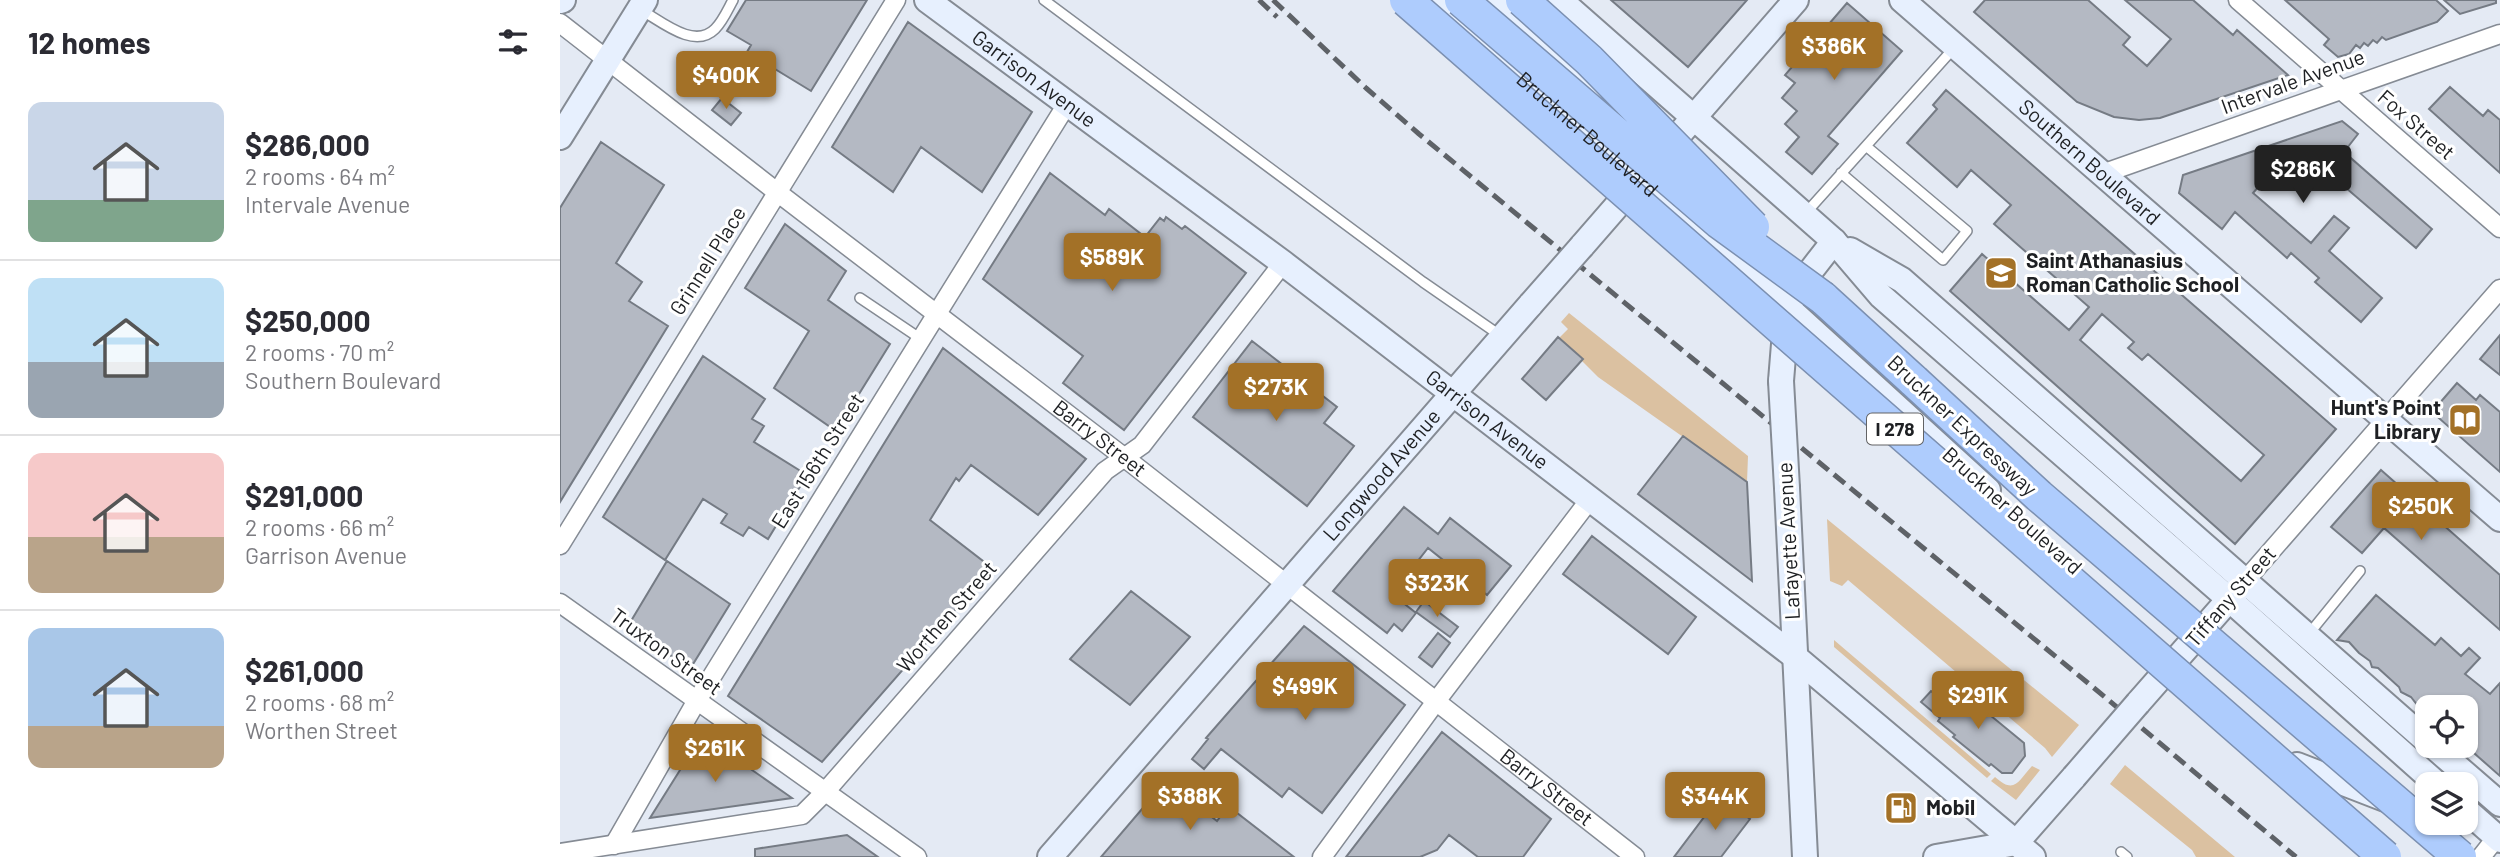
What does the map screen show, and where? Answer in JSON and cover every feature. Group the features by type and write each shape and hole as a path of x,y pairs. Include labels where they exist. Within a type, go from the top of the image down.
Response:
{"highway":[{"name":"Bruckner Expressway","path":"1406,0 2385,857"},
{"name":"Bruckner Expressway","path":"1461,0 1719,222 1815,287 2039,496 2459,857"},
{"path":"1522,0 1589,60 1815,287"}],"main road":[{"name":"Garrison Avenue","path":"928,0 1283,263 1591,498 1794,656 2025,850"},
{"name":"Bruckner Boulevard","path":"1431,0 1787,307 2176,660 2402,857"},
{"name":"Bruckner Boulevard","path":"1494,0 1593,87 1661,154 2207,625 2454,857"},
{"path":"1560,0 1834,241 1881,296 2237,590 2425,772"},
{"name":"Longwood Avenue","path":"1050,857 1070,846 1287,585 1796,0"},
{"name":"Southern Boulevard","path":"1902,0 2500,519"},
{"path":"560,137 642,5"},
{"name":"Lafayette Avenue","path":"1805,857 1781,382 1787,307 1815,287 1834,241"},
{"path":"2237,590 2307,636 2415,730"},
{"name":"Tiffany Street","path":"2025,850 2074,777 2237,590"},
{"path":"2447,758 2500,804"},
{"path":"2297,765 2396,803"},
{"path":"2478,820 2499,837"},
{"path":"1936,857 2025,850"}],"street":[{"name":"Grinnell Place","path":"560,545 896,0"},
{"name":"Fox Street","path":"2238,0 2500,228"},
{"name":"Barry Street","path":"560,23 1437,700 1634,857"},
{"name":"Intervale Avenue","path":"2102,174 2500,34"},
{"name":"East 156th Street","path":"614,845 696,702 1067,104"},
{"name":"Worthen Street","path":"560,853 590,853 614,845 802,814 825,792 1105,471 1142,445 1283,263"},
{"name":"Tiffany Street","path":"2237,590 2500,289"},
{"path":"1322,857 1437,700 1591,498"},
{"name":"Truxton Street","path":"560,603 917,857"},
{"path":"2481,857 2499,837"}],"lane":[{"path":"642,5 689,36 701,37 715,29 733,0"},
{"path":"1044,0 1423,282 1502,337"},
{"path":"1804,215 1955,47"},
{"path":"1841,173 1943,260 1967,232 1866,146"},
{"path":"860,298 921,339"},
{"path":"2307,636 2360,571"}],"shaded area":[{"path":"1569,313 1748,456 1747,482 1598,377 1559,338 1568,329 1561,322"},
{"path":"1827,519 2079,725 2052,757 2045,748 1848,580 1842,586 1830,581"},
{"path":"1834,640 1991,774 1987,778 1834,647"},
{"path":"2125,765 2235,857 2196,857 2192,850 2110,784"},
{"path":"2032,766 2040,770 2016,800 1991,781 1995,777 2007,785 2016,784"}],"building":[{"path":"746,0 867,0 811,91 747,52 751,45 727,31"},
{"path":"1611,0 1747,0 1688,67"},
{"path":"1985,0 2088,0 2130,37 2123,45 2147,66 2171,39 2125,0 2193,0 2233,35 2237,30 2288,75 2160,118 2139,120 2114,117 2077,102 1974,12"},
{"path":"2285,0 2436,0 2448,11 2437,22 2386,40 2382,37 2377,43 2373,40 2368,46 2364,43 2360,48 2356,45 2349,54 2338,57 2324,45 2329,39"},
{"path":"2444,0 2496,0 2496,3 2460,14"},
{"path":"1847,3 1902,51 1828,136 1838,144 1812,174 1786,152 1799,137 1785,124 1797,111 1782,98 1795,83 1785,75"},
{"path":"908,22 1032,112 982,192 921,147 893,192 832,147"},
{"path":"2450,87 2483,116 2488,110 2500,120 2500,173 2429,109"},
{"path":"1946,90 2336,429 2235,544 1950,291 1982,254 2069,330 2089,307 1994,224 2011,205 1971,170 1957,187 1907,143 1937,109 1933,105","holes":["2102,314 2134,342 2128,348 2142,360 2148,354 2264,455 2241,481 2080,340"]},
{"path":"722,98 741,113 731,125 712,110"},
{"path":"2342,121 2358,134 2344,152 2432,229 2416,248 2324,169 2320,173 2316,170 2297,189 2272,171 2253,193 2311,243 2334,216 2349,228 2329,251 2382,298 2361,322 2315,282 2319,278 2291,253 2287,258 2235,212 2222,229 2179,193 2183,175"},
{"path":"601,142 664,185 616,263 642,282 629,301 668,326 560,502 560,208"},
{"path":"1050,173 1105,215 1109,209 1145,237 1160,218 1164,221 1166,217 1182,229 1185,226 1246,273 1124,430 1063,383 1083,356 983,279"},
{"path":"785,224 846,271 828,300 890,344 836,431 774,388 809,331 745,288"},
{"path":"2500,335 2500,375 2480,359"},
{"path":"1558,337 1583,359 1546,400 1522,379"},
{"path":"1252,341 1337,407 1324,423 1354,446 1307,506 1193,417"},
{"path":"943,348 1086,459 1038,515 971,465 959,481 956,478 930,520 992,568 822,762 728,696"},
{"path":"703,356 765,399 752,419 764,426 754,442 807,475 768,539 749,527 743,536 721,523 727,514 703,499 665,560 603,517"},
{"name":"Hunt's Point Library","path":"2457,383 2476,400 2480,395 2500,412 2500,472 2432,412"},
{"path":"1683,436 1747,482 1752,581 1638,494"},
{"path":"2381,470 2500,575 2500,630 2384,528 2362,553 2331,527"},
{"path":"1404,507 1438,534 1450,518 1511,566 1487,595 1428,548 1392,594 1416,613 1402,631 1394,624 1387,633 1333,591"},
{"path":"1592,536 1696,617 1668,654 1563,574"},
{"path":"667,561 730,604 690,669 628,626"},
{"path":"1131,591 1190,637 1130,705 1070,659"},
{"path":"2376,595 2435,645 2441,638 2461,656 2469,648 2480,658 2465,674 2490,694 2500,683 2500,776 2478,757 2478,695 2415,695 2415,702 2378,668 2372,667 2370,661 2349,642 2337,640"},
{"path":"1424,601 1458,627 1450,637 1416,612"},
{"path":"1304,626 1405,705 1322,813 1289,788 1282,797 1221,749 1204,769 1192,759 1208,739 1206,738"},
{"path":"1438,633 1450,643 1432,667 1419,657"},
{"path":"1931,691 1946,703 1956,691 1960,694 1962,692 2024,743 2025,756 2012,773 2002,773 1991,764 1989,766 1953,737 1955,735 1938,721 1940,718 1921,702"},
{"path":"1442,732 1551,819 1523,857 1478,857 1449,835 1437,850 1420,857 1346,857"},
{"path":"702,735 792,798 650,818"},
{"path":"1166,781 1217,821 1228,806 1294,857 1101,857"},
{"path":"1720,796 1750,819 1721,857 1674,857"},
{"path":"847,835 878,857 755,857 755,849"}],"railway":[{"path":"1259,0 1277,17"},
{"path":"1273,0 1419,134 2296,857"}],"place":[{"name":"Saint Athanasius Roman Catholic School","path":"2001,273"},
{"name":"Hunt's Point Library","path":"2465,420"},
{"name":"Mobil","path":"1901,808"}]}
